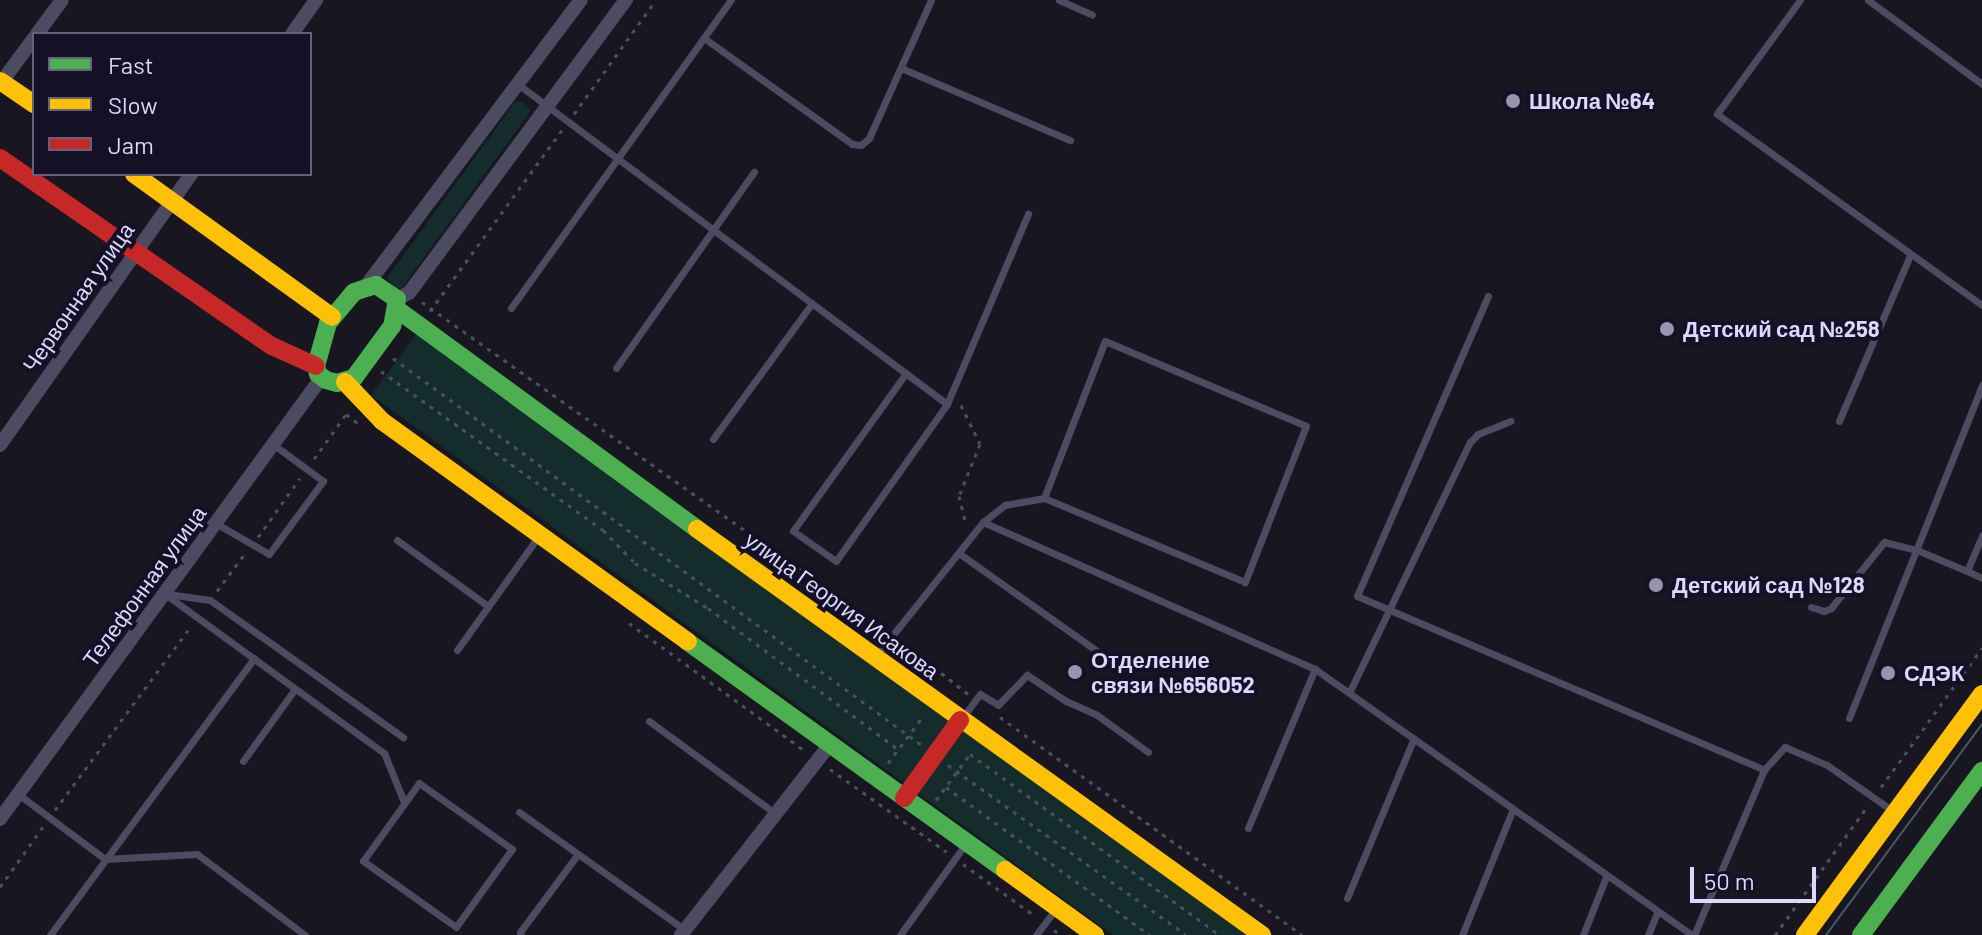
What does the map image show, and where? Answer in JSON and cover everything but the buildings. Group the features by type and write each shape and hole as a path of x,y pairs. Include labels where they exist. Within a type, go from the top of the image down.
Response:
{"street":[{"path":"38,32 62,0"},
{"path":"293,32 316,0"},
{"path":"319,371 321,338 332,317 354,292 366,286 581,0"},
{"path":"345,382 354,378 375,354 401,301 626,0"},
{"path":"32,40 1,82 32,103"},
{"path":"0,158 272,346 345,382 382,421 830,744 870,786 904,798 920,821 966,843 1095,935"},
{"path":"137,176 332,317"},
{"name":"Червонная улица","path":"0,445 190,176"},
{"name":"улица Георгия Исакова","path":"366,286 385,288 874,658 1262,935"},
{"name":"Телефонная улица","path":"0,819 274,445 319,371"},
{"path":"1805,935 1982,694"},
{"path":"904,798 960,720"},
{"path":"683,933 830,744"},
{"path":"1861,935 1980,776"}],"lane":[{"path":"511,308 731,0"},
{"path":"704,38 852,144 861,145 869,138 931,0"},
{"path":"1059,0 1092,15"},
{"path":"1800,0 1717,114 1982,305"},
{"path":"1868,0 1982,84"},
{"path":"901,68 1070,140"},
{"path":"519,85 947,404"},
{"path":"616,368 754,172"},
{"path":"906,373 793,531 836,561 947,404 1028,214"},
{"path":"1839,421 1910,255"},
{"path":"1488,296 1357,596 1388,612 1764,770"},
{"path":"713,439 812,303"},
{"path":"874,658 983,522 1005,505 1044,498 1245,582 1306,426 1105,341 1044,498"},
{"path":"1849,718 1982,385"},
{"path":"1350,691 1470,442 1478,434 1510,421"},
{"path":"217,524 269,554 323,481 274,445"},
{"path":"983,522 1315,669 1350,691 1512,811 1693,935 1764,770 1785,747 1827,765 1895,813"},
{"path":"457,650 539,535"},
{"path":"1967,571 1982,535"},
{"path":"397,540 488,606"},
{"path":"1811,607 1824,611 1831,608 1884,542 1917,550 1982,578"},
{"path":"960,554 1100,653"},
{"path":"165,594 210,600 403,737"},
{"path":"165,594 384,753 404,802"},
{"path":"50,935 254,658"},
{"path":"1248,828 1315,669"},
{"path":"960,720 980,694 998,705 1027,675 1066,701 1097,715 1148,752"},
{"path":"243,761 295,689"},
{"path":"649,721 776,814"},
{"path":"1347,898 1414,738"},
{"path":"419,783 512,849 456,927 363,861 404,802 419,783"},
{"path":"18,794 105,859 197,854 305,935"},
{"path":"1462,935 1512,811"},
{"path":"519,812 683,933"},
{"path":"900,935 966,843"},
{"path":"521,935 520,932 578,854"},
{"path":"1583,935 1606,877"},
{"path":"1036,935 1056,907"},
{"path":"1648,935 1657,913"}],"path":[{"path":"432,309 656,0"},
{"path":"401,301 432,309 894,636 975,699"},
{"path":"393,357 908,736 1186,935"},
{"path":"381,371 603,530 635,563 708,608 898,749"},
{"path":"954,391 980,444 959,496 970,539"},
{"path":"210,600 346,414"},
{"path":"0,887 197,617"},
{"path":"870,786 951,680"},
{"path":"920,821 998,716 1302,935"},
{"path":"970,754 1220,935"},
{"path":"946,787 1150,935"}],"green space":[{"path":"520,101 529,107 530,112 402,288 396,289 387,278 515,102"},
{"path":"418,332 1249,935 1113,935 371,395"}],"tram line":[{"path":"1826,935 1982,724"}],"traffic: fast":[{"path":"376,285 397,299 392,326 354,378 337,383 326,380 318,374 316,366 328,323 354,292 376,285"},
{"path":"398,310 697,529"},
{"path":"688,642 1005,870"},
{"path":"1861,935 1982,771"}],"traffic: slow":[{"path":"0,81 32,103"},
{"path":"137,176 332,317"},
{"path":"345,382 382,421 688,642"},
{"path":"697,529 1262,935"},
{"path":"1805,935 1982,694"},
{"path":"1005,870 1095,935"}],"traffic: jam":[{"path":"0,158 272,346 316,366"},
{"path":"904,798 960,720"}],"place":[{"name":"Школа №64","path":"1513,101"},
{"name":"Детский сад №258","path":"1667,329"},
{"name":"Детский сад №128","path":"1656,585"},
{"name":"Отделение связи №656052","path":"1075,672"},
{"name":"СДЭК","path":"1888,673"}]}
